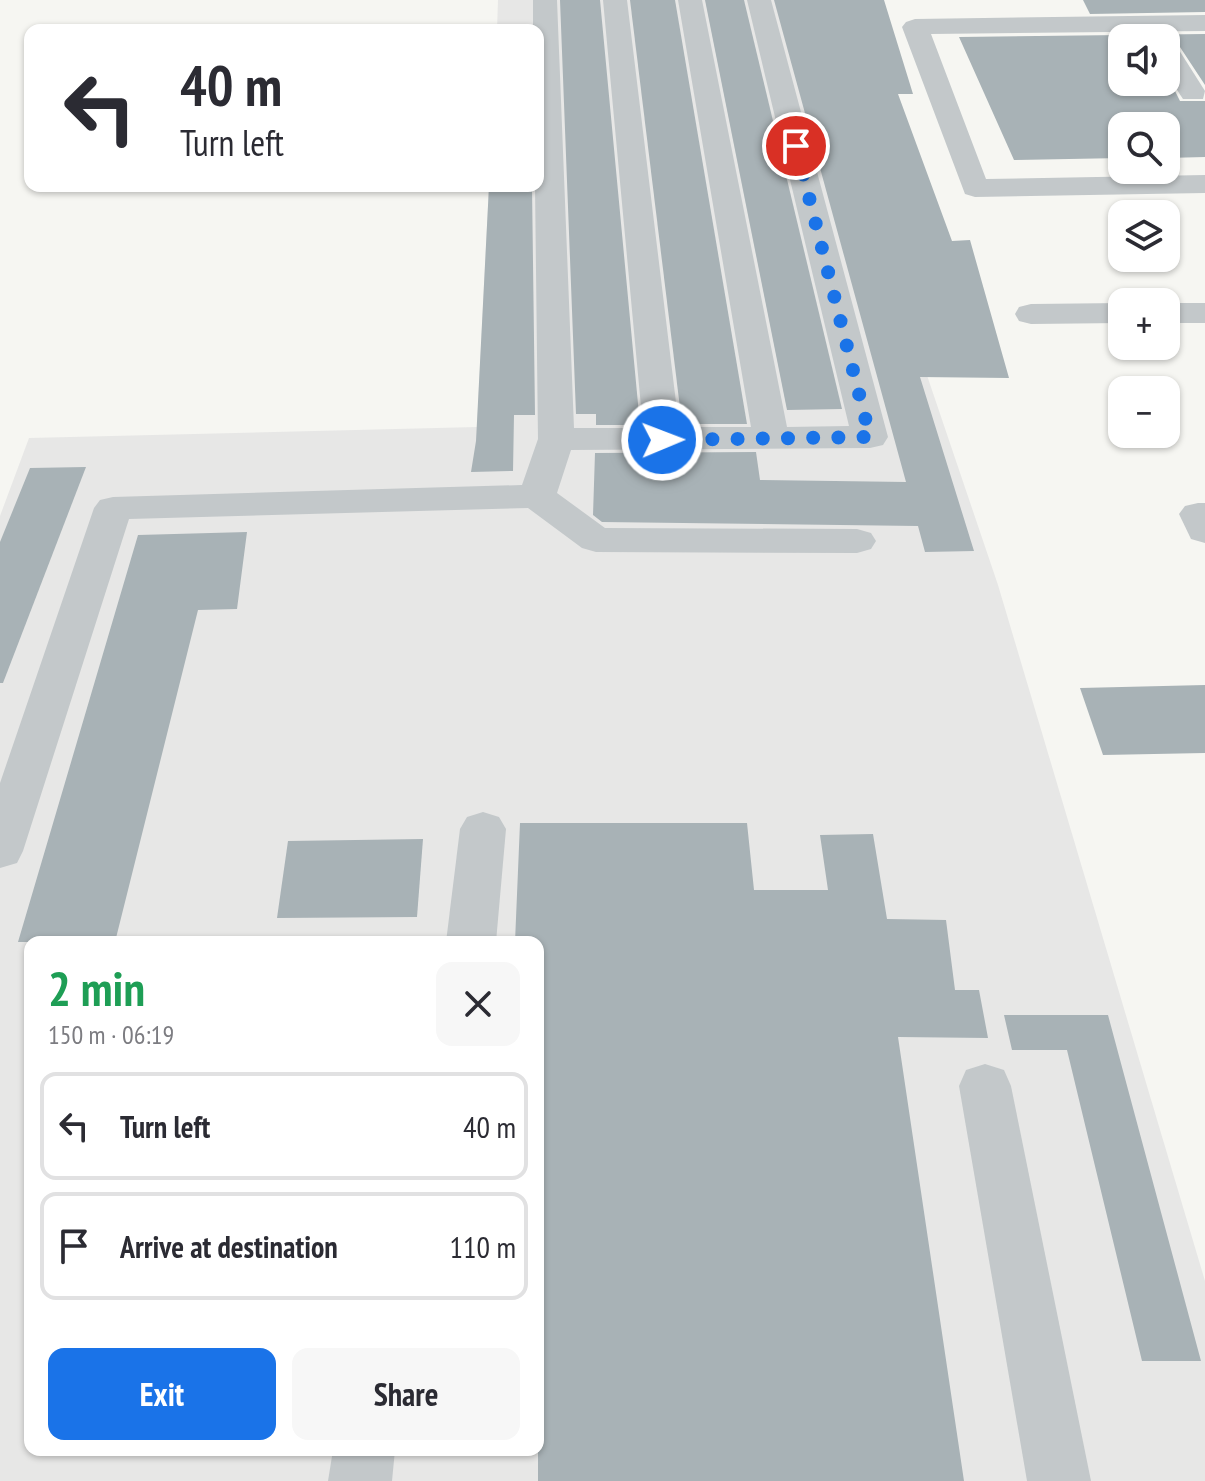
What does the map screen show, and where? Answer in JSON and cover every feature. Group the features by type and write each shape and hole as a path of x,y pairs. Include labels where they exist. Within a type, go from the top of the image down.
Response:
{"lane":[{"path":"537,496 556,439 545,0"},
{"path":"615,0 662,440"},
{"path":"690,0 771,438"},
{"path":"556,439 870,437 759,0"},
{"path":"1180,27 1205,23"},
{"path":"1108,30 915,27 975,188 1205,184"},
{"path":"1180,72 1193,93"},
{"path":"1031,314 1108,313"},
{"path":"1180,313 1205,313"},
{"path":"0,851 113,508 537,496 596,540 857,541"},
{"path":"1205,514 1198,514 1205,531"},
{"path":"472,936 483,829"},
{"path":"985,1086 1059,1481"},
{"path":"360,1481 363,1456"}],"shaded area":[{"path":"498,0 807,0 892,272 998,585 1205,1281 1205,1481 0,1481 0,516 29,438 477,427 489,192 544,192 544,24 497,24"}],"building":[{"path":"560,0 600,0 640,425 596,425 596,414 576,414"},
{"path":"630,0 675,0 747,424 682,424"},
{"path":"705,0 744,0 842,409 787,410"},
{"path":"774,0 884,0 913,94 898,94 952,241 970,240 1009,378 920,377 974,551 925,552 918,526 602,522 593,515 595,453 756,452 760,480 906,482"},
{"path":"1083,0 1205,0 1205,12 1090,14"},
{"path":"1180,34 1205,34 1205,85 1180,47"},
{"path":"1108,35 1108,96 1178,96 1180,101 1205,101 1205,157 1180,158 1180,112 1108,112 1108,158 1014,160 959,37"},
{"path":"489,192 532,192 535,415 514,415 513,471 471,472 476,441"},
{"path":"86,467 3,683 0,683 0,542 30,468"},
{"path":"247,532 237,609 198,610 116,936 24,936 24,942 18,942 138,535"},
{"path":"1205,685 1205,753 1103,755 1080,688"},
{"path":"520,823 747,823 754,890 828,890 820,835 873,834 887,919 946,920 955,990 979,990 988,1038 898,1037 964,1481 538,1481 538,1456 544,1456 544,936 515,936"},
{"path":"423,839 417,917 277,918 288,841"},
{"path":"1004,1015 1108,1015 1201,1361 1142,1361 1067,1050 1012,1050"}],"route":[{"path":"662,440 870,437 796,146"}]}
